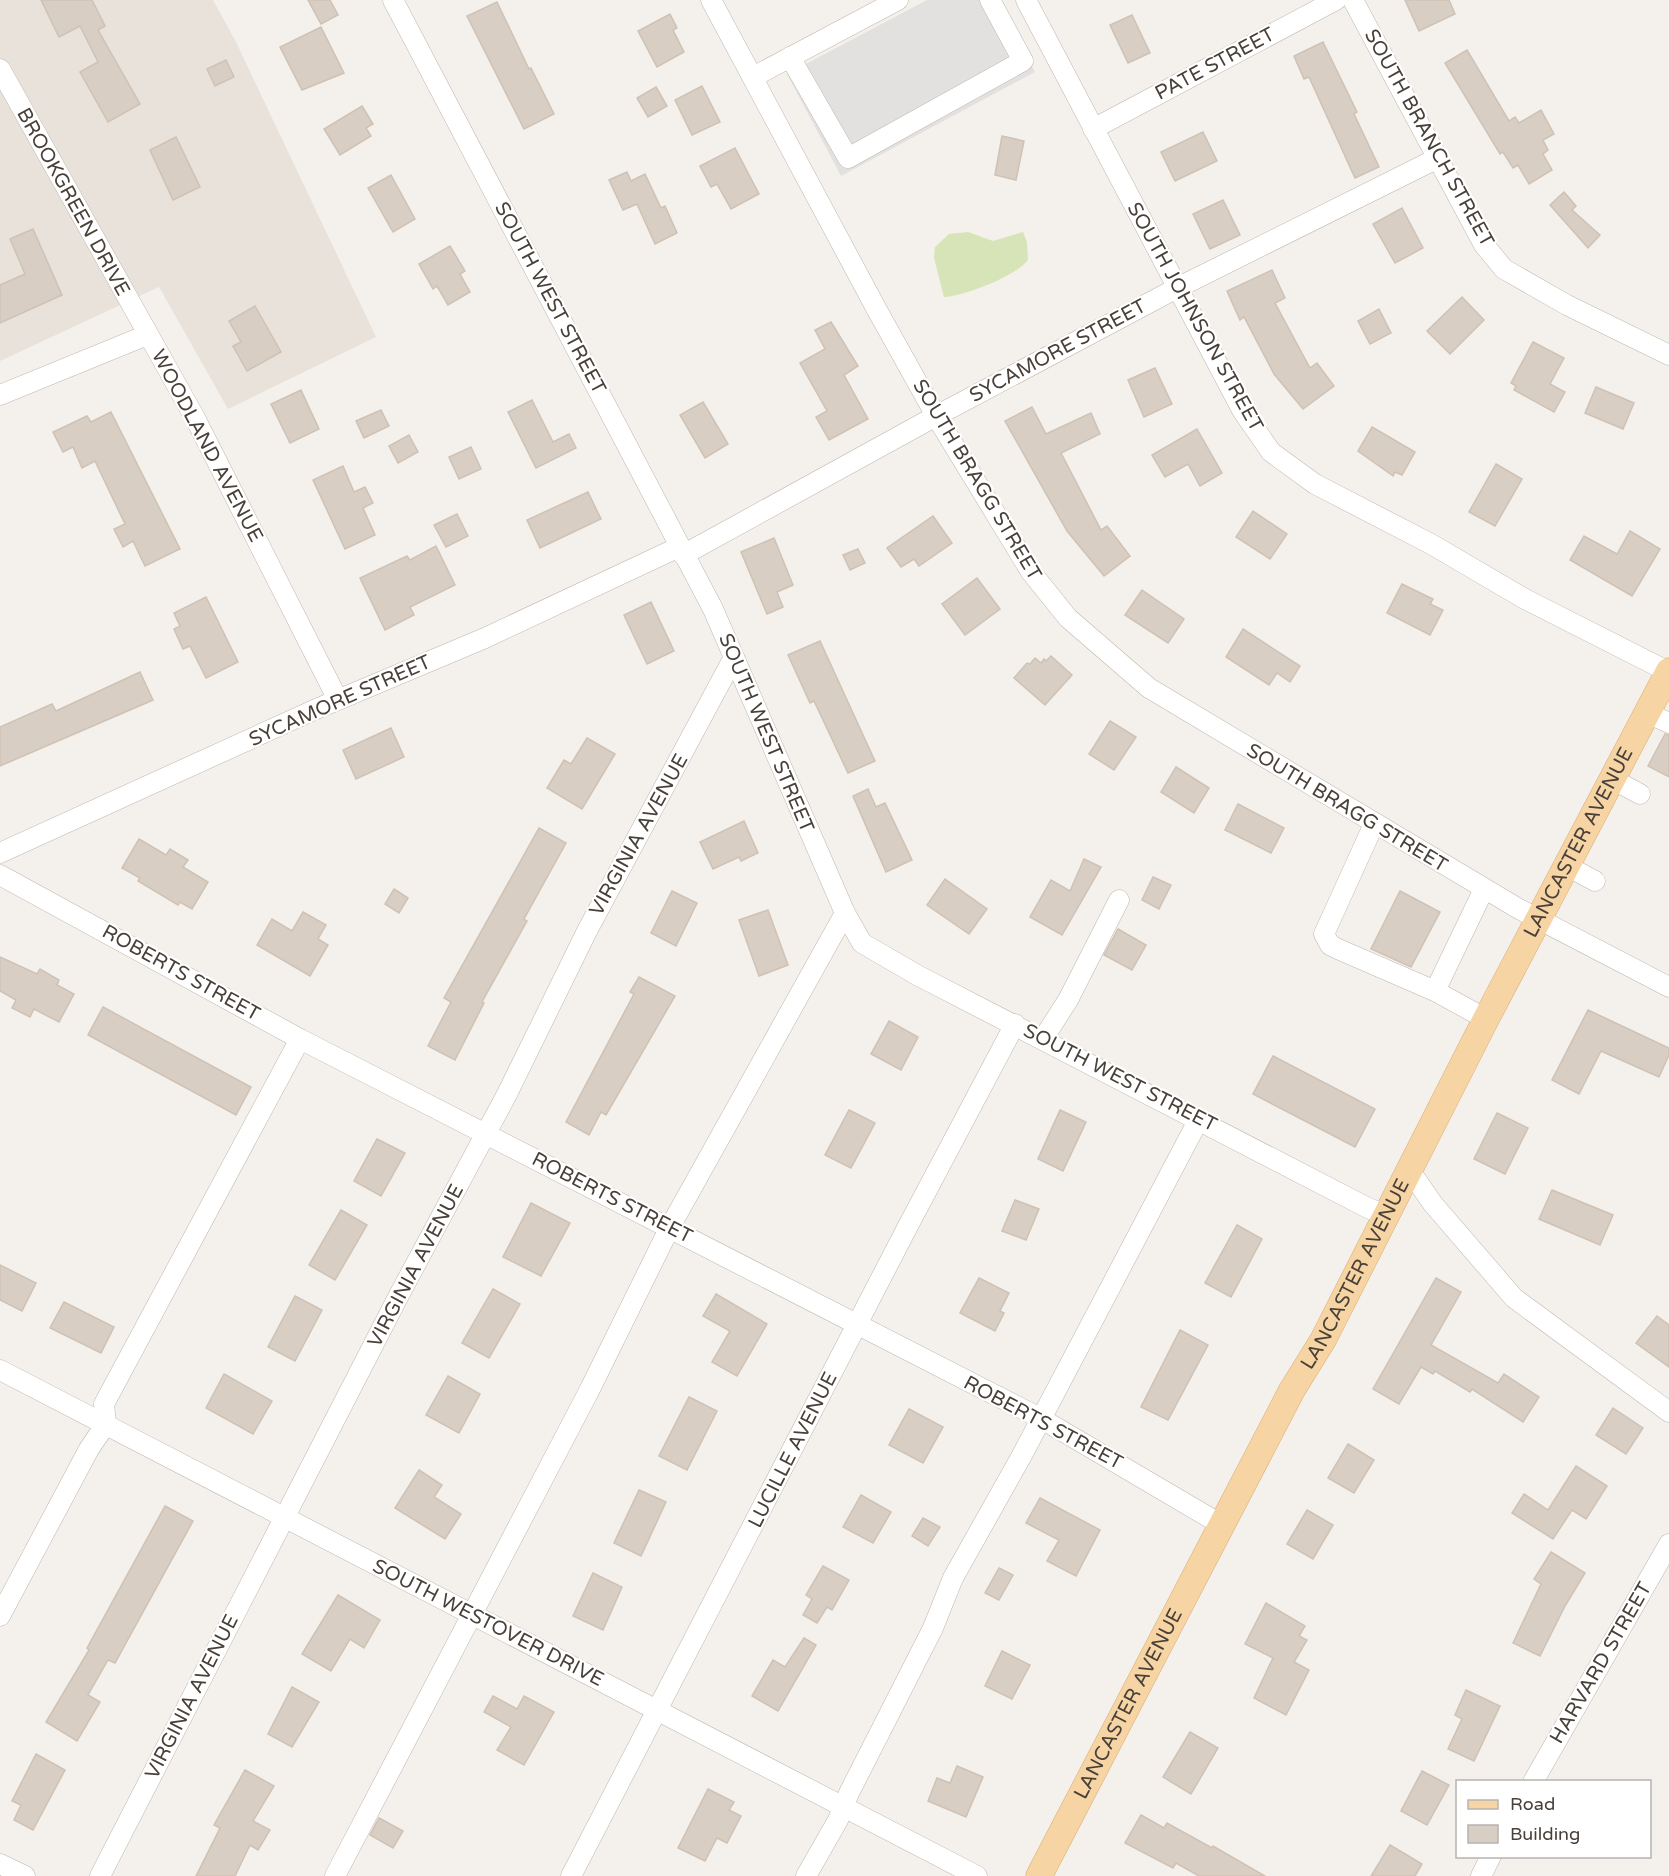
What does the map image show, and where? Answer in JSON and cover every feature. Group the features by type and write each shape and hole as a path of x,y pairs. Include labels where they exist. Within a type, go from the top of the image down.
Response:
{"main road":[{"name":"LANCASTER AVENUE","path":"1044,1874 1292,1390 1323,1340 1486,1019 1612,779 1658,718 1669,672"}],"street":[{"name":"SOUTH WEST STREET","path":"393,0 713,609 845,913 862,943 917,975 1368,1208 1387,1215"},
{"name":"SOUTH BRAGG STREET","path":"711,0 936,416 1031,572 1068,618 1149,688 1484,889 1669,987"},
{"path":"753,77 898,0"},
{"path":"790,57 848,158 1023,61 990,0"},
{"name":"SOUTH JOHNSON STREET","path":"1026,0 1242,410 1271,452 1315,484 1431,544 1525,599 1669,672"},
{"name":"PATE STREET","path":"1093,129 1336,0"},
{"name":"SOUTH BRANCH STREET","path":"1353,0 1485,245 1504,269 1567,305 1669,355"},
{"name":"BROOKGREEN DRIVE","path":"0,69 147,335"},
{"name":"SYCAMORE STREET","path":"0,853 339,700 681,551 1177,288 1438,158"},
{"name":"WOODLAND AVENUE","path":"0,395 147,335 195,418 339,700"},
{"name":"VIRGINIA AVENUE","path":"99,1876 486,1134 587,931 734,657"},
{"path":"1612,779 1641,794"},
{"path":"1374,824 1324,934 1330,945 1435,991 1486,1019"},
{"path":"1567,866 1595,881"},
{"name":"ROBERTS STREET","path":"0,875 300,1040 1040,1418 1222,1525"},
{"path":"1435,991 1484,889"},
{"path":"1043,1039 1068,1000 1119,900"},
{"path":"335,1876 589,1391 670,1227 845,913"},
{"name":"LUCILLE AVENUE","path":"571,1876 1015,1024"},
{"path":"0,1616 89,1449 106,1424 104,1404 300,1040"},
{"path":"806,1876 843,1808 933,1628 953,1578 1199,1119"},
{"path":"1410,1171 1433,1204 1514,1298 1669,1412"},
{"name":"SOUTH WESTOVER DRIVE","path":"0,1370 471,1616 658,1709 976,1876"},
{"name":"HARVARD STREET","path":"1534,1780 1669,1544"},
{"path":"1481,1876 1490,1858"},
{"path":"0,1864 25,1876"}],"shaded area":[{"path":"0,0 213,0 236,42 376,337 228,409 159,287 0,361"},
{"path":"927,0 997,0 1035,72 841,176 787,74"}],"green space":[{"path":"968,232 993,241 1023,232 1027,242 1028,260 1013,272 989,284 944,297 934,258 935,247 949,234"}],"building":[{"path":"41,0 92,0 105,26 98,30 140,104 108,122 80,72 98,62 80,26 59,37"},
{"path":"308,0 330,0 338,15 321,24"},
{"path":"1405,0 1449,0 1455,14 1419,31"},
{"path":"497,2 529,69 531,68 554,114 524,129 467,16"},
{"path":"670,14 677,28 673,30 684,52 657,67 638,31"},
{"path":"1132,15 1150,53 1128,63 1110,25"},
{"path":"321,27 344,73 302,90 280,47"},
{"path":"1323,42 1357,112 1354,114 1379,167 1355,178 1309,77 1304,79 1294,56"},
{"path":"1467,50 1509,121 1515,117 1519,123 1541,110 1554,134 1543,140 1548,150 1543,154 1552,170 1529,184 1518,165 1513,168 1503,152 1500,154 1445,63"},
{"path":"226,60 234,77 215,86 207,69"},
{"path":"702,86 720,122 692,135 675,100"},
{"path":"656,87 667,106 648,117 637,98"},
{"path":"362,106 373,124 366,128 371,136 340,155 324,129"},
{"path":"1203,132 1217,161 1175,181 1161,152"},
{"path":"1002,136 1024,141 1016,180 995,175"},
{"path":"176,137 200,187 173,200 150,150"},
{"path":"735,148 759,194 731,209 717,184 711,187 700,166"},
{"path":"627,172 631,181 645,174 661,208 665,206 677,233 655,244 637,204 623,210 609,180"},
{"path":"391,175 415,219 393,232 368,188"},
{"path":"1564,192 1576,206 1572,210 1600,235 1588,248 1550,205"},
{"path":"1223,200 1240,235 1210,249 1193,214"},
{"path":"1402,208 1423,248 1395,263 1373,224"},
{"path":"33,229 62,295 0,323 0,285 25,274 10,239"},
{"path":"450,246 465,271 460,274 470,292 448,305 437,286 433,289 419,264"},
{"path":"1272,270 1285,298 1275,303 1310,368 1317,363 1334,386 1303,409 1274,374 1244,317 1240,320 1227,291"},
{"path":"1462,297 1484,320 1450,354 1427,331"},
{"path":"255,306 281,352 247,371 233,346 241,342 229,321"},
{"path":"1379,309 1391,333 1370,344 1358,321"},
{"path":"831,322 858,366 844,375 868,419 829,440 816,417 827,411 800,363 825,349 815,330"},
{"path":"1533,342 1564,358 1550,384 1565,392 1554,412 1514,390 1516,386 1511,383"},
{"path":"1155,368 1172,404 1144,417 1128,380"},
{"path":"1596,387 1634,403 1623,429 1585,413"},
{"path":"301,390 319,429 290,443 271,404"},
{"path":"532,400 553,442 569,434 576,448 536,468 508,412"},
{"path":"703,402 728,444 705,458 680,415"},
{"path":"1032,407 1046,434 1091,413 1100,434 1061,453 1101,530 1107,526 1130,556 1104,576 1067,531 1005,421"},
{"path":"381,410 389,426 364,438 356,421"},
{"path":"111,412 180,549 145,566 133,541 123,547 114,529 125,524 95,461 82,468 73,447 63,452 53,432 87,416 91,422"},
{"path":"1372,427 1415,452 1402,475 1395,472 1393,476 1358,451"},
{"path":"1197,429 1222,473 1200,486 1188,464 1165,477 1152,455"},
{"path":"409,435 418,452 398,463 389,446"},
{"path":"471,447 481,469 459,479 449,457"},
{"path":"1496,464 1522,479 1495,526 1469,512"},
{"path":"343,466 354,492 365,487 373,503 363,508 375,535 345,549 313,480"},
{"path":"588,492 601,519 540,548 527,520"},
{"path":"1253,511 1287,534 1270,559 1236,537"},
{"path":"457,514 468,536 446,547 434,525"},
{"path":"933,516 952,543 919,566 914,559 901,567 887,548"},
{"path":"1630,531 1660,549 1632,596 1570,560 1584,536 1617,554"},
{"path":"774,538 793,585 777,592 783,607 767,614 741,552"},
{"path":"436,546 455,585 410,607 414,615 385,630 360,578 407,556 410,560"},
{"path":"858,549 865,563 850,570 843,555"},
{"path":"977,578 1000,609 965,635 942,604"},
{"path":"1402,584 1433,599 1430,604 1443,610 1430,635 1387,613"},
{"path":"1142,590 1184,619 1168,643 1125,615"},
{"path":"206,597 238,662 206,678 190,646 183,649 174,629 180,626 174,613"},
{"path":"651,602 674,651 647,664 624,615"},
{"path":"1243,629 1300,666 1290,682 1277,673 1269,685 1226,657"},
{"path":"820,641 875,761 848,773 814,701 810,703 788,655"},
{"path":"1051,656 1072,675 1045,705 1014,678 1027,663 1030,664 1035,658 1041,663"},
{"path":"140,672 153,700 0,766 0,727 52,704 56,711"},
{"path":"1110,721 1136,737 1114,770 1089,754"},
{"path":"391,728 404,757 356,779 343,750"},
{"path":"1665,734 1669,735 1669,777 1648,766"},
{"path":"587,738 615,754 582,809 547,788 564,760 571,764"},
{"path":"1176,767 1209,788 1194,813 1161,792"},
{"path":"868,789 876,807 885,803 912,860 886,872 853,796"},
{"path":"1238,804 1284,828 1271,853 1225,830"},
{"path":"744,821 758,853 741,861 739,857 713,869 700,842"},
{"path":"539,828 566,843 524,919 527,921 482,1002 484,1003 455,1060 428,1046 451,1002 444,998"},
{"path":"139,839 166,855 170,849 188,860 183,867 208,882 192,909 180,902 178,905 138,881 140,878 122,868"},
{"path":"1084,859 1101,867 1062,935 1030,917 1051,880 1070,891"},
{"path":"1153,877 1171,885 1159,909 1142,900"},
{"path":"945,879 987,909 969,934 927,905"},
{"path":"394,889 408,898 399,913 385,904"},
{"path":"672,891 697,903 676,946 651,933"},
{"path":"1400,891 1440,912 1411,967 1371,949"},
{"path":"768,910 788,965 759,976 739,920"},
{"path":"303,912 326,925 318,939 328,945 310,976 257,945 272,919 292,931"},
{"path":"1118,929 1146,945 1132,970 1104,955"},
{"path":"0,957 37,974 40,969 59,980 57,985 74,994 59,1022 34,1009 30,1017 12,1008 16,1000 0,991"},
{"path":"639,977 675,996 606,1115 601,1112 589,1135 566,1122 634,994 630,992"},
{"path":"103,1007 251,1087 236,1115 88,1035"},
{"path":"1588,1010 1669,1048 1669,1055 1659,1077 1601,1051 1579,1094 1552,1080"},
{"path":"889,1021 918,1037 901,1070 871,1054"},
{"path":"1273,1056 1375,1109 1355,1147 1253,1094"},
{"path":"849,1110 875,1123 851,1168 825,1155"},
{"path":"1060,1110 1086,1122 1063,1171 1038,1159"},
{"path":"1497,1113 1528,1128 1505,1174 1474,1159"},
{"path":"377,1139 405,1153 381,1196 354,1181"},
{"path":"1552,1190 1613,1215 1600,1245 1539,1219"},
{"path":"1015,1200 1039,1209 1026,1240 1002,1231"},
{"path":"531,1203 570,1223 541,1276 503,1257"},
{"path":"341,1210 367,1225 335,1280 309,1265"},
{"path":"1237,1225 1262,1239 1231,1297 1205,1283"},
{"path":"0,1265 36,1283 22,1311 0,1300"},
{"path":"979,1278 1009,1293 1000,1311 1004,1313 995,1331 960,1313"},
{"path":"1436,1278 1461,1292 1431,1345 1498,1383 1504,1374 1539,1397 1523,1422 1472,1389 1470,1392 1435,1371 1433,1374 1421,1367 1399,1404 1373,1389"},
{"path":"493,1289 520,1304 489,1358 462,1343"},
{"path":"716,1294 767,1324 737,1376 712,1362 730,1331 703,1316"},
{"path":"295,1296 322,1310 295,1361 268,1347"},
{"path":"64,1302 114,1327 101,1353 50,1328"},
{"path":"1657,1316 1669,1325 1669,1367 1636,1343"},
{"path":"1180,1330 1208,1345 1168,1420 1141,1407"},
{"path":"224,1374 272,1401 253,1434 206,1408"},
{"path":"448,1376 480,1394 459,1433 426,1415"},
{"path":"689,1397 717,1411 687,1470 659,1456"},
{"path":"1613,1408 1643,1428 1626,1454 1596,1435"},
{"path":"909,1409 943,1427 923,1463 889,1445"},
{"path":"1348,1444 1374,1460 1354,1493 1328,1478"},
{"path":"1576,1466 1607,1486 1586,1519 1572,1510 1553,1539 1512,1513 1524,1494 1548,1510"},
{"path":"419,1470 442,1485 434,1497 461,1514 445,1539 395,1508"},
{"path":"639,1490 666,1502 641,1556 614,1543"},
{"path":"861,1495 891,1512 873,1543 843,1527"},
{"path":"1040,1498 1100,1530 1076,1576 1047,1561 1059,1540 1026,1523"},
{"path":"165,1506 193,1521 115,1663 108,1660 88,1695 100,1702 77,1741 46,1722 89,1650 87,1648"},
{"path":"1307,1510 1333,1525 1313,1559 1287,1544"},
{"path":"923,1518 940,1527 928,1546 912,1536"},
{"path":"1551,1552 1585,1573 1565,1606 1540,1656 1513,1643 1541,1584 1534,1579"},
{"path":"823,1566 849,1580 832,1610 827,1607 817,1623 803,1615 812,1599 806,1595"},
{"path":"999,1568 1013,1575 999,1600 985,1593"},
{"path":"593,1573 622,1587 603,1630 573,1616"},
{"path":"338,1595 380,1620 364,1648 350,1639 331,1671 302,1654"},
{"path":"1266,1603 1305,1626 1299,1636 1307,1640 1294,1662 1309,1670 1286,1715 1254,1698 1273,1658 1245,1644"},
{"path":"804,1638 816,1645 778,1711 752,1696 773,1660 785,1667"},
{"path":"1002,1651 1030,1665 1012,1699 985,1686"},
{"path":"292,1687 319,1702 292,1747 268,1734"},
{"path":"1466,1690 1500,1706 1474,1761 1448,1749 1462,1719 1455,1715"},
{"path":"493,1696 517,1709 524,1696 554,1712 524,1765 497,1750 511,1727 484,1712"},
{"path":"1190,1732 1218,1748 1191,1794 1163,1777"},
{"path":"36,1754 65,1770 33,1830 14,1820 21,1805 12,1801"},
{"path":"957,1766 983,1777 966,1817 928,1801 937,1778 950,1783"},
{"path":"245,1770 274,1786 253,1821 270,1830 258,1850 250,1845 235,1876 196,1876 220,1828 214,1825"},
{"path":"1422,1771 1449,1785 1427,1825 1401,1811"},
{"path":"708,1789 734,1802 729,1810 741,1816 727,1843 717,1838 705,1861 678,1848"},
{"path":"1141,1815 1164,1828 1167,1823 1265,1876 1199,1876 1176,1863 1173,1868 1125,1843"},
{"path":"379,1818 403,1831 393,1848 370,1835"},
{"path":"1390,1845 1422,1864 1415,1876 1371,1876"}]}
